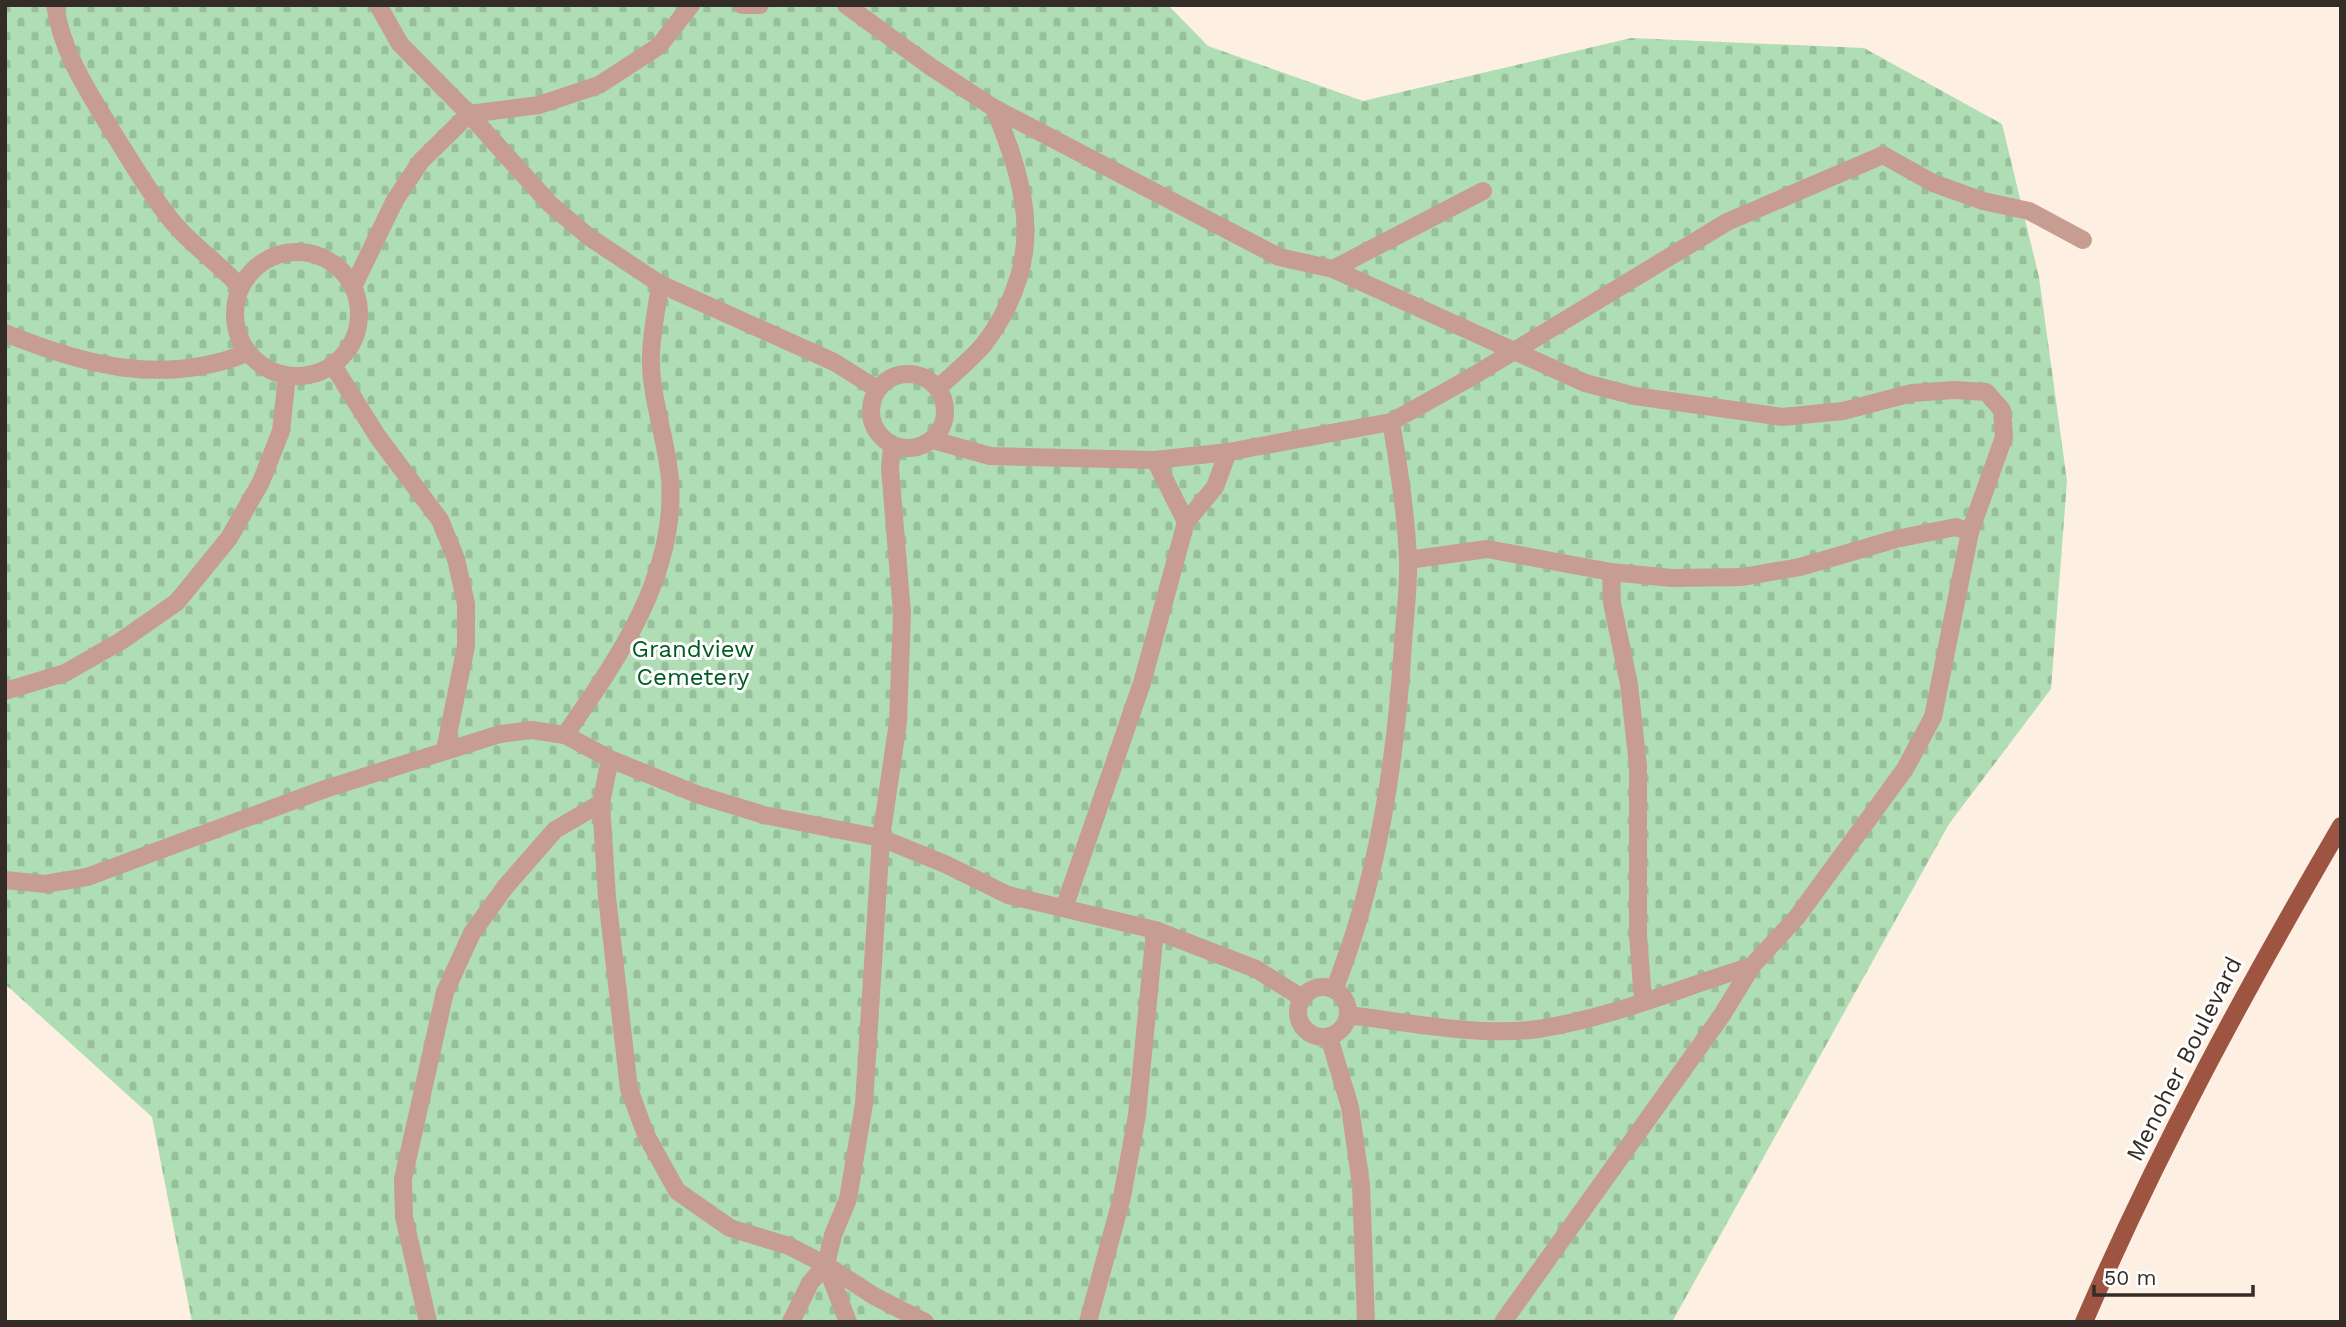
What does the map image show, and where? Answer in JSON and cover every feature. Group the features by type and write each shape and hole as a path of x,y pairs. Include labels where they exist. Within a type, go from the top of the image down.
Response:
{"main road":[{"name":"Menoher Boulevard","path":"2084,1322 2157,1164 2229,1020 2341,826"}],"lane":[{"path":"55,5 58,29 74,68 141,178 179,229 240,287"},
{"path":"378,5 400,44 470,114 550,204 589,237 660,284 834,362 877,389"},
{"path":"353,286 395,200 421,161 470,114 540,105 599,85 659,46 691,5"},
{"path":"742,5 760,5"},
{"path":"846,5 920,60 995,108 1279,257 1333,269 1585,383 1635,396 1782,417 1843,411 1912,393 1954,390 1986,392 2002,410 2004,437 1970,532 1933,716 1905,769 1797,917 1752,966 1722,1015 1503,1322"},
{"path":"938,388 984,345 1013,300 1023,263 1027,233 1019,176 995,108"},
{"path":"933,440 990,456 1155,460 1228,452 1391,422 1513,352 1727,222 1883,155 1933,183 1983,201 2029,211 2083,240"},
{"path":"1333,269 1483,191"},
{"path":"290,252 311,253 330,261 346,275 353,286 360,314 357,335 334,367 310,376 287,376 262,366 247,353 236,328 234,308 240,287 252,270 270,258 290,252"},
{"path":"565,735 636,625 657,574 667,530 670,480 651,377 660,284"},
{"path":"5,333 45,349 108,367 176,371 218,364 247,353"},
{"path":"334,367 378,438 440,520 456,559 467,604 466,646 445,750"},
{"path":"907,373 925,377 938,388 946,405 944,424 933,440 913,449 892,446 879,436 872,421 870,404 877,389 890,378 907,373"},
{"path":"5,691 65,673 121,641 177,602 229,538 261,482 281,430 287,376"},
{"path":"1334,990 1365,904 1382,829 1401,689 1408,560 1401,473 1391,422"},
{"path":"791,1322 810,1283 826,1265 848,1199 864,1104 881,838 898,722 902,613 890,468 892,446"},
{"path":"1064,908 1142,683 1186,522 1215,487 1228,452"},
{"path":"1155,460 1186,522"},
{"path":"1408,560 1487,550 1611,572 1672,578 1742,577 1800,567 1896,539 1956,527 1970,532"},
{"path":"1611,572 1612,603 1629,684 1638,766 1638,935 1643,1000"},
{"path":"5,880 45,884 87,877 325,789 500,734 532,730 565,735 610,759 699,795 764,816 881,838 945,864 1008,895 1155,930 1255,969 1302,998"},
{"path":"610,759 601,803 607,897 629,1089 646,1135 677,1191 730,1228 789,1246 826,1265 874,1296 925,1322"},
{"path":"428,1322 404,1217 403,1179 445,992 472,933 506,886 555,831 601,803"},
{"path":"1088,1322 1122,1197 1137,1115 1155,930"},
{"path":"1348,1015 1453,1029 1536,1029 1599,1016 1752,966"},
{"path":"1322,987 1334,990 1347,1005 1348,1015 1342,1029 1329,1037 1314,1037 1302,1027 1297,1013 1302,998 1311,990 1322,987"},
{"path":"1329,1037 1350,1107 1361,1185 1366,1322"},
{"path":"826,1265 848,1322"}],"green space":[{"name":"Grandview Cemetery","path":"5,5 1168,5 1208,46 1363,101 1631,38 1864,48 2002,124 2039,277 2067,481 2051,689 1949,824 1672,1322 192,1322 152,1117 5,984"}]}
